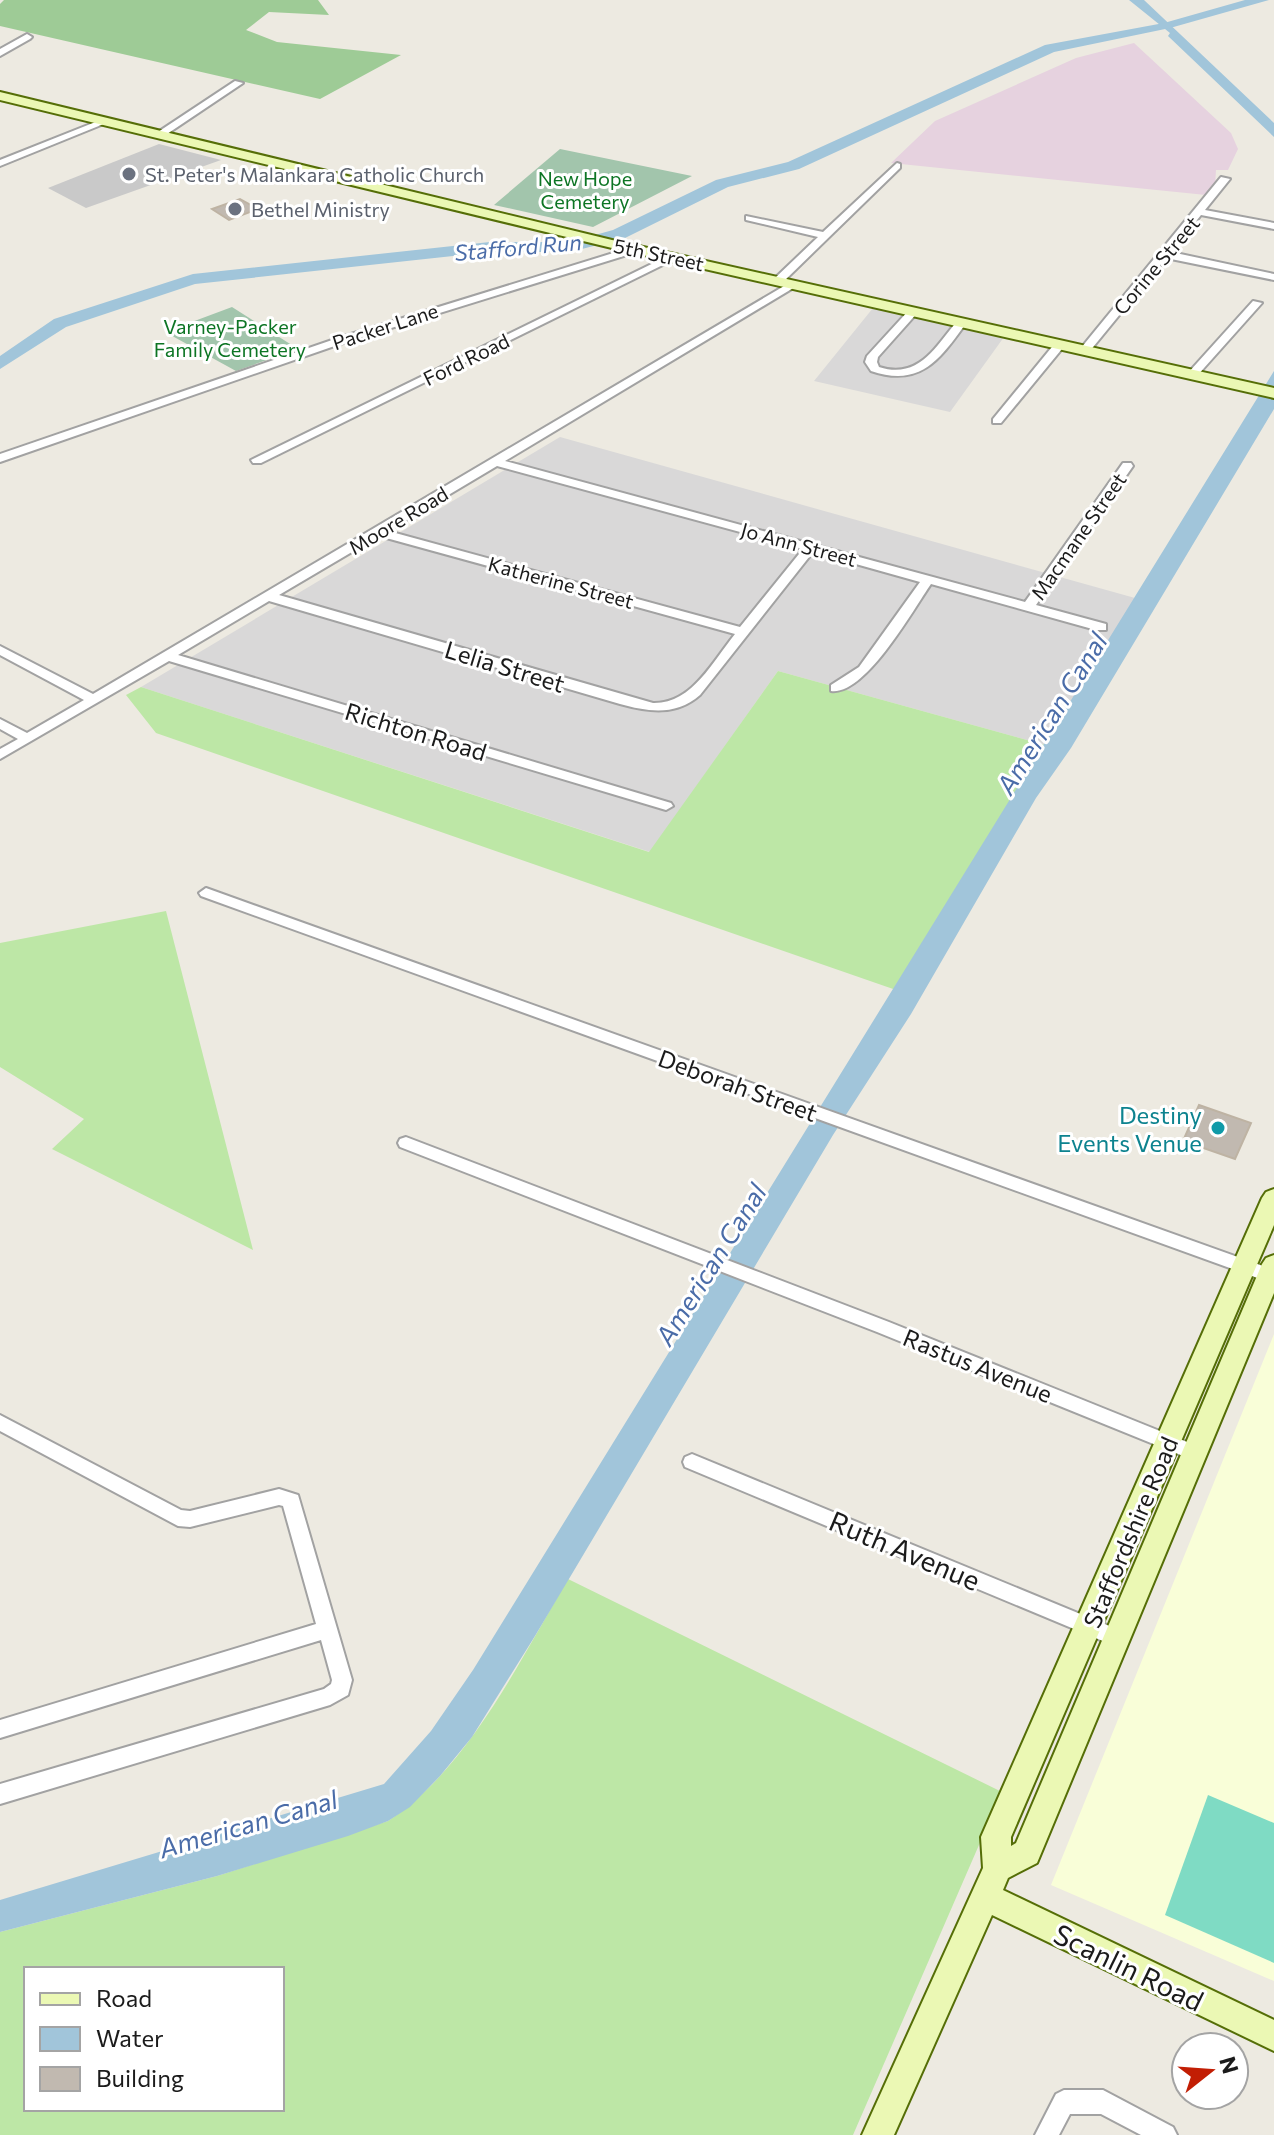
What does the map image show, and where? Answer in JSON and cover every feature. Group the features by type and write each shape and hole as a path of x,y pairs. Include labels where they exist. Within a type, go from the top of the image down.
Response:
{"main road":[{"name":"5th Street","path":"0,96 612,244 1274,393"},
{"name":"Staffordshire Road","path":"878,2135 992,1882 996,1837 1274,1198"},
{"name":"Staffordshire Road","path":"992,1882 1027,1853 1272,1270"},
{"name":"Scanlin Road","path":"992,1882 1176,1992 1274,2036"}],"street":[{"path":"0,53 27,37"},
{"path":"161,134 238,83"},
{"path":"0,163 106,121"},
{"path":"779,280 897,166"},
{"name":"Corine Street","path":"1085,350 1225,179"},
{"path":"1201,212 1274,226"},
{"path":"750,218 824,235"},
{"name":"Packer Lane","path":"0,458 342,340 636,249"},
{"path":"1164,254 1274,277"},
{"name":"Ford Road","path":"257,460 674,257"},
{"name":"Moore Road","path":"0,755 795,284"},
{"path":"1192,375 1257,303"},
{"path":"914,311 873,356 871,362 875,369 895,376 919,371 962,322"},
{"path":"997,421 1060,344"},
{"name":"Jo Ann Street","path":"496,462 1101,627"},
{"name":"Macmane Street","path":"1028,607 1127,466"},
{"name":"Katherine Street","path":"379,532 744,632"},
{"name":"Lelia Street","path":"267,596 650,707 668,707 688,699 811,547"},
{"path":"836,688 864,670 928,579"},
{"path":"0,650 93,699"},
{"name":"Richton Road","path":"167,656 666,806"},
{"path":"0,723 28,739"},
{"name":"Deborah Street","path":"206,893 1245,1266 1272,1270"},
{"name":"Rastus Avenue","path":"406,1143 717,1262 1195,1453"},
{"path":"1196,1378 1222,1388"},
{"path":"0,1422 178,1518 190,1519 279,1497 291,1501 342,1680 341,1689 330,1696 0,1794"},
{"name":"Ruth Avenue","path":"692,1462 1117,1638"},
{"path":"0,1729 328,1629"},
{"path":"1047,2135 1064,2102 1103,2102 1165,2135"}],"shaded area":[{"path":"1134,43 1231,133 1238,149 1228,170 1216,170 1215,186 1206,195 891,163 935,121 1076,58"},
{"path":"159,144 221,160 86,208 48,188"},
{"path":"873,308 1004,337 950,412 814,381"},
{"path":"560,437 1135,598 1045,745 778,671 650,852 141,687"},
{"path":"1274,1334 1274,1981 1051,1885"}],"green space":[{"path":"4,0 318,0 329,15 269,12 246,30 277,42 401,55 320,99 0,26 0,4"},
{"name":"New Hope Cemetery","path":"560,149 692,176 593,227 494,205"},
{"name":"Varney-Packer Family Cemetery","path":"232,307 298,349 236,371 165,332"},
{"path":"778,671 1045,745 896,990 156,733 126,695 141,687 649,852"},
{"path":"166,911 253,1250 52,1149 84,1119 0,1067 0,943"},
{"path":"568,1579 1002,1792 853,2135 0,2135 0,1932 217,1876 388,1821 417,1799 443,1773 490,1711"},
{"path":"1208,1795 1274,1823 1274,1963 1165,1915"}],"water":[{"path":"1129,0 1144,0 1274,123 1274,137 1168,36 1170,33"},
{"name":"American Canal","path":"1274,371 1274,409 1071,748 1036,798 911,1014 833,1135 472,1737 410,1807 388,1821 217,1876 0,1932 0,1900 384,1784 431,1731 473,1670"}],"building":[{"name":"Bethel Ministry","path":"240,199 258,209 229,220 212,209"},
{"name":"Destiny Events Venue","path":"1199,1105 1251,1123 1235,1159 1183,1141"}],"waterway":[{"name":"Stafford Run","path":"1170,24 1262,0"},
{"name":"Stafford Run","path":"0,364 60,323 193,279 490,247 570,247 619,234 722,183 793,166 942,95 976,85 1050,48 1159,26"}],"place":[{"name":"St. Peter's Malankara Catholic Church","path":"129,174"},
{"name":"Bethel Ministry","path":"235,209"},
{"name":"Destiny Events Venue","path":"1218,1128"}]}
